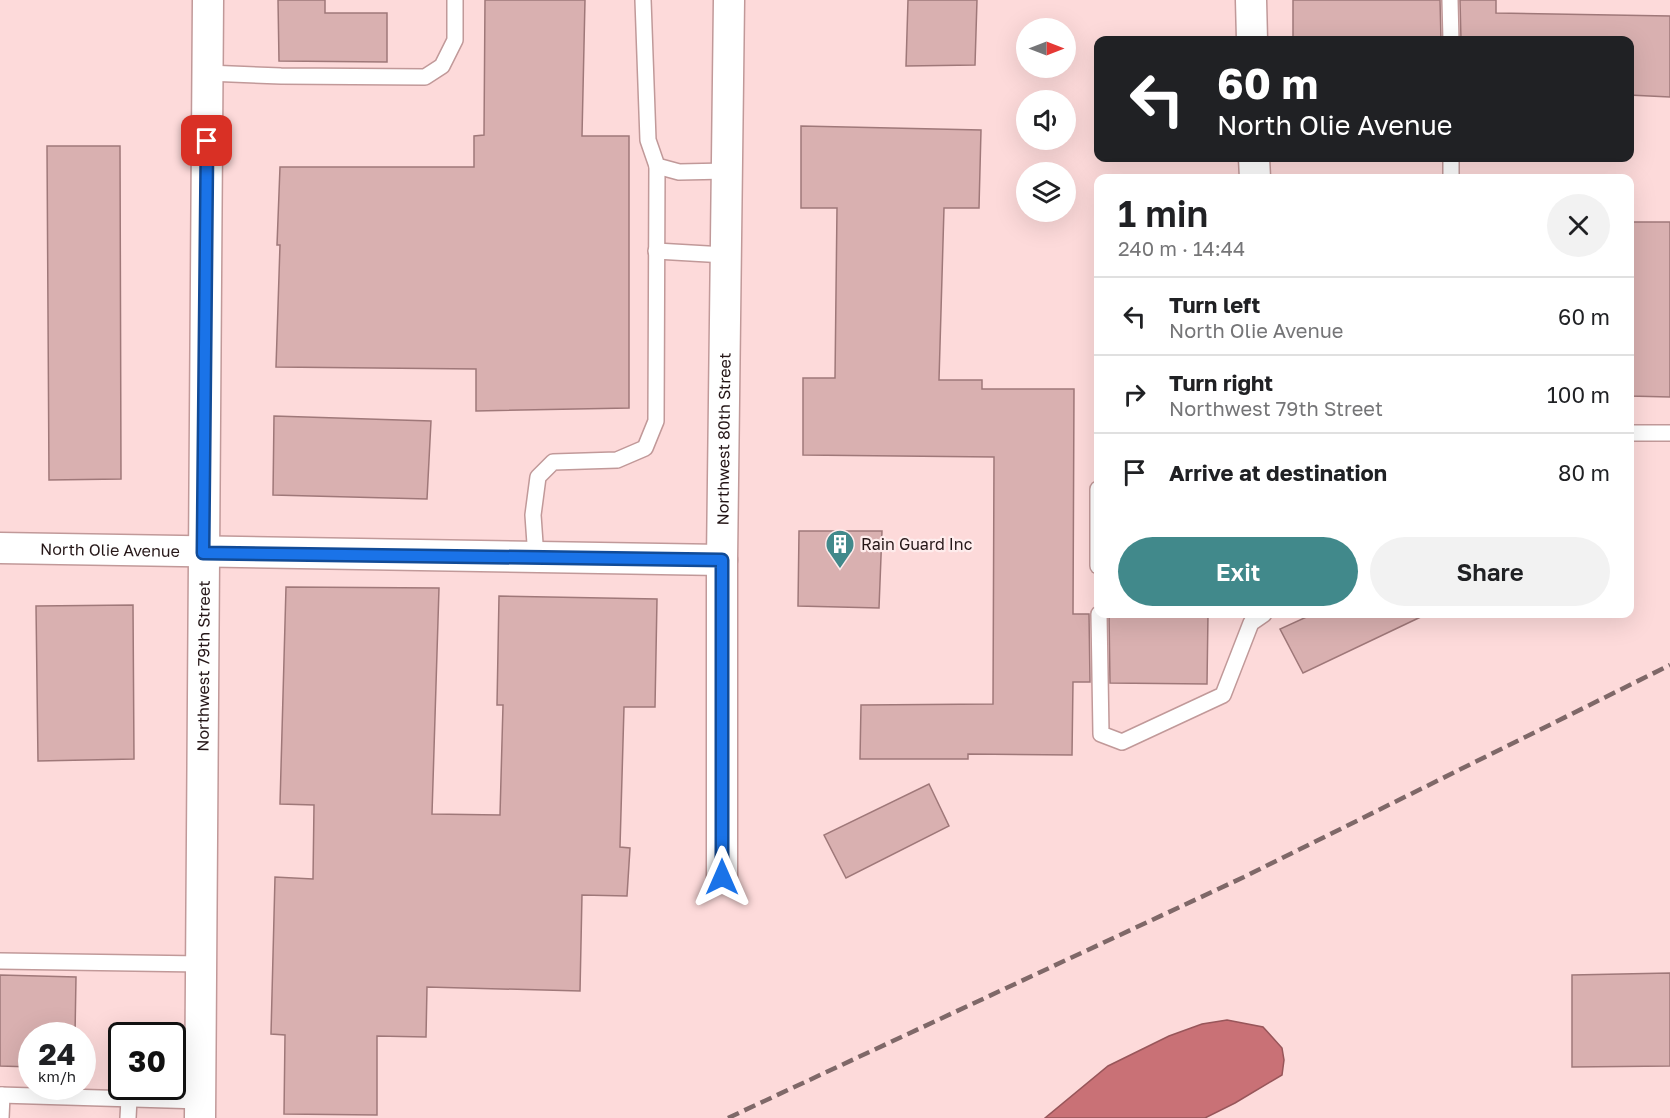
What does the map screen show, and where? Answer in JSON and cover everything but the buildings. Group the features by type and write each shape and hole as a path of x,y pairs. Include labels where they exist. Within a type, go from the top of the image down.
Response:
{"street":[{"name":"Northwest 79th Street","path":"200,1110 208,0"},
{"name":"Northwest 80th Street","path":"722,877 722,560 729,0"},
{"path":"1251,0 1252,36"},
{"name":"North Olie Avenue","path":"0,548 722,560"}],"lane":[{"path":"207,73 281,76 425,76 442,66 455,40 455,0"},
{"path":"536,558 533,516 538,477 553,462 617,460 645,448 656,421 657,166 648,140 643,0"},
{"path":"1450,0 1451,36"},
{"path":"657,166 679,172 727,171"},
{"path":"656,251 726,255"},
{"path":"1634,433 1670,433"},
{"path":"1099,618 1101,734 1122,742 1223,695 1249,618"},
{"path":"0,961 201,964"},
{"path":"1,1118 1,1095 108,1098"},
{"path":"128,1118 129,1100"},
{"path":"135,1100 200,1110"}],"shaded area":[{"path":"1227,1020 1263,1027 1282,1048 1284,1060 1282,1075 1205,1118 1045,1118 1108,1066 1169,1036 1202,1024"}],"railway":[{"path":"728,1118 1244,877 1670,665"}],"place":[{"name":"Rain Guard Inc","path":"840,570"}],"route":[{"path":"207,141 203,553 722,560 722,877"}]}
